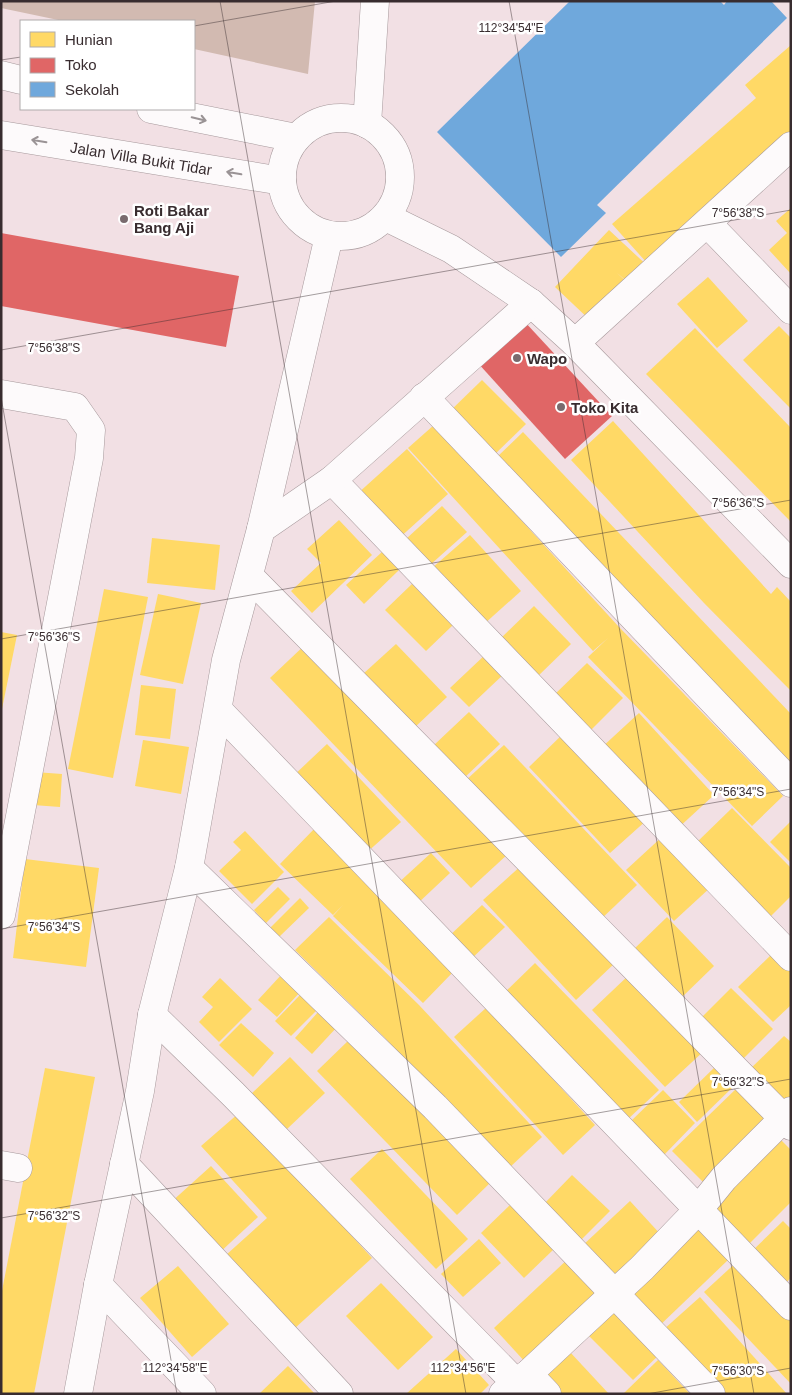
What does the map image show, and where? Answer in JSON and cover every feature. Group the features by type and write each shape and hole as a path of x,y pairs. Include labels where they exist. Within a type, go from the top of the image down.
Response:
{"street":[{"path":"367,124 375,1"},
{"path":"1,75 20,80"},
{"path":"156,110 296,138"},
{"path":"332,119 351,119 367,124 377,130 390,144 400,169 397,196 386,217 375,226 358,234 340,237 329,236 313,230 298,219 288,204 282,181 285,158 296,138 315,124 332,119"},
{"name":"Jalan Villa Bukit Tidar","path":"1,135 282,181"},
{"path":"575,343 708,224 791,146"},
{"path":"386,217 451,249 531,303 575,343 791,564"},
{"path":"708,224 791,310"},
{"path":"78,1394 98,1284 140,1091 152,1015 189,868 226,660 250,577 329,236"},
{"path":"261,529 332,480 531,303"},
{"path":"1,394 75,407 91,430 89,458 1,915"},
{"path":"424,398 791,783"},
{"path":"332,480 791,957"},
{"path":"250,577 788,1118 724,1178 698,1210 642,1268 516,1384"},
{"path":"218,710 791,1306"},
{"path":"189,868 435,1107 711,1394"},
{"path":"152,1015 233,1094 516,1384 547,1394"},
{"path":"124,1164 339,1394"},
{"path":"98,1284 202,1394"}],"shaded area":[{"path":"1,1 315,1 308,74 195,49 195,20 58,20 1,8"}],"building: Hunian":[{"path":"791,45 791,137 647,263 612,224 756,98 745,85"},
{"path":"791,208 791,274 769,250 787,233 776,221"},
{"path":"609,230 652,270 635,288 617,273 629,284 592,322 555,287"},
{"path":"708,277 748,321 717,348 677,304"},
{"path":"779,326 791,338 791,409 743,360"},
{"path":"695,328 791,428 791,522 646,374"},
{"path":"482,380 526,424 491,458 447,414"},
{"path":"613,421 771,594 777,587 791,602 791,691 704,603 571,460"},
{"path":"434,425 619,627 783,796 752,826 588,657 608,638 593,651 408,448"},
{"path":"523,432 791,714 791,770 496,458"},
{"path":"407,449 448,494 397,540 356,495"},
{"path":"442,506 467,532 430,565 406,539"},
{"path":"339,520 372,555 312,613 291,591 321,563 307,549"},
{"path":"470,535 521,591 483,625 432,568"},
{"path":"152,538 220,545 215,590 147,583"},
{"path":"382,552 399,570 364,604 346,585"},
{"path":"412,584 453,625 426,651 385,610"},
{"path":"104,589 148,597 113,778 68,769"},
{"path":"158,594 201,603 183,684 140,675"},
{"path":"534,606 571,644 535,679 498,641"},
{"path":"1,632 17,635 2,709 1,708"},
{"path":"308,642 509,853 471,888 270,678"},
{"path":"396,644 447,697 414,728 363,674"},
{"path":"487,653 506,672 469,707 450,688"},
{"path":"587,663 623,698 588,733 552,697"},
{"path":"141,685 176,689 170,739 135,735"},
{"path":"469,712 500,744 464,778 433,746"},
{"path":"639,713 714,795 676,830 600,749"},
{"path":"566,731 648,819 610,853 529,767"},
{"path":"143,740 189,747 181,794 135,786"},
{"path":"327,744 401,822 365,854 292,777"},
{"path":"504,745 637,885 598,922 464,782"},
{"path":"35,772 62,774 60,807 33,805"},
{"path":"732,808 791,868 791,896 767,920 694,845"},
{"path":"791,821 791,863 770,842"},
{"path":"317,826 455,970 423,1003 333,916 343,905 333,915 280,864"},
{"path":"245,831 284,872 252,904 219,871 241,850 233,842"},
{"path":"664,835 712,886 674,921 626,870"},
{"path":"431,853 450,873 416,905 396,885"},
{"path":"25,859 99,868 86,967 13,958"},
{"path":"523,864 616,962 576,1000 483,900"},
{"path":"278,887 290,899 266,923 254,910"},
{"path":"300,898 309,908 279,937 270,928"},
{"path":"482,905 505,927 469,961 447,938"},
{"path":"329,917 419,1005 542,1137 508,1169 384,1037 295,950"},
{"path":"667,917 714,966 678,1001 631,952"},
{"path":"773,953 791,970 791,1005 773,1022 738,987"},
{"path":"535,963 659,1090 626,1121 503,994"},
{"path":"283,973 302,990 277,1017 258,1000"},
{"path":"630,974 704,1051 665,1087 592,1010"},
{"path":"220,978 252,1009 219,1042 199,1022 213,1007 202,997"},
{"path":"731,988 773,1029 740,1062 698,1021"},
{"path":"300,995 317,1010 291,1036 275,1021"},
{"path":"487,1007 595,1125 563,1155 454,1037"},
{"path":"319,1011 337,1027 312,1054 295,1038"},
{"path":"241,1023 274,1053 253,1077 219,1045"},
{"path":"784,1036 791,1042 791,1098 782,1106 748,1071"},
{"path":"351,1038 491,1182 457,1215 317,1071"},
{"path":"290,1057 325,1093 286,1130 251,1094"},
{"path":"717,1065 736,1084 697,1122 679,1102"},
{"path":"45,1068 95,1077 34,1394 1,1394 1,1296"},
{"path":"740,1085 774,1120 707,1186 672,1151"},
{"path":"663,1090 695,1123 663,1156 630,1122"},
{"path":"239,1113 372,1258 294,1329 226,1255 267,1218 201,1146"},
{"path":"781,1140 791,1150 791,1202 748,1245 711,1211"},
{"path":"382,1149 468,1239 436,1269 350,1179"},
{"path":"211,1166 258,1217 217,1255 169,1204"},
{"path":"572,1175 610,1211 578,1243 541,1207"},
{"path":"630,1201 662,1236 614,1281 581,1247"},
{"path":"511,1204 554,1249 524,1278 481,1233"},
{"path":"783,1221 791,1229 791,1278 781,1287 750,1253"},
{"path":"697,1227 728,1260 656,1329 625,1296"},
{"path":"479,1239 501,1263 463,1297 441,1274"},
{"path":"569,1258 601,1293 526,1363 494,1328"},
{"path":"741,1258 791,1312 791,1384 704,1292"},
{"path":"178,1266 229,1324 192,1357 140,1298"},
{"path":"381,1283 433,1337 398,1370 346,1316"},
{"path":"700,1297 787,1394 720,1394 663,1330"},
{"path":"617,1309 661,1353 633,1380 589,1336"},
{"path":"456,1349 489,1385 480,1394 406,1394"},
{"path":"569,1351 609,1394 555,1394 540,1378"},
{"path":"658,1360 690,1394 623,1394"},
{"path":"288,1366 315,1394 259,1394"}],"building: Toko":[{"path":"1,233 239,276 226,347 1,306"},
{"name":"Toko Kita","path":"524,321 612,416 565,459 477,362"}],"building: Sekolah":[{"path":"570,1 720,1 724,5 727,1 771,1 787,18 597,205 606,213 561,257 437,132"}],"place":[{"name":"Roti Bakar Bang Aji","path":"124,219"},
{"name":"Wapo","path":"517,358"},
{"name":"Toko Kita","path":"561,407"}]}
